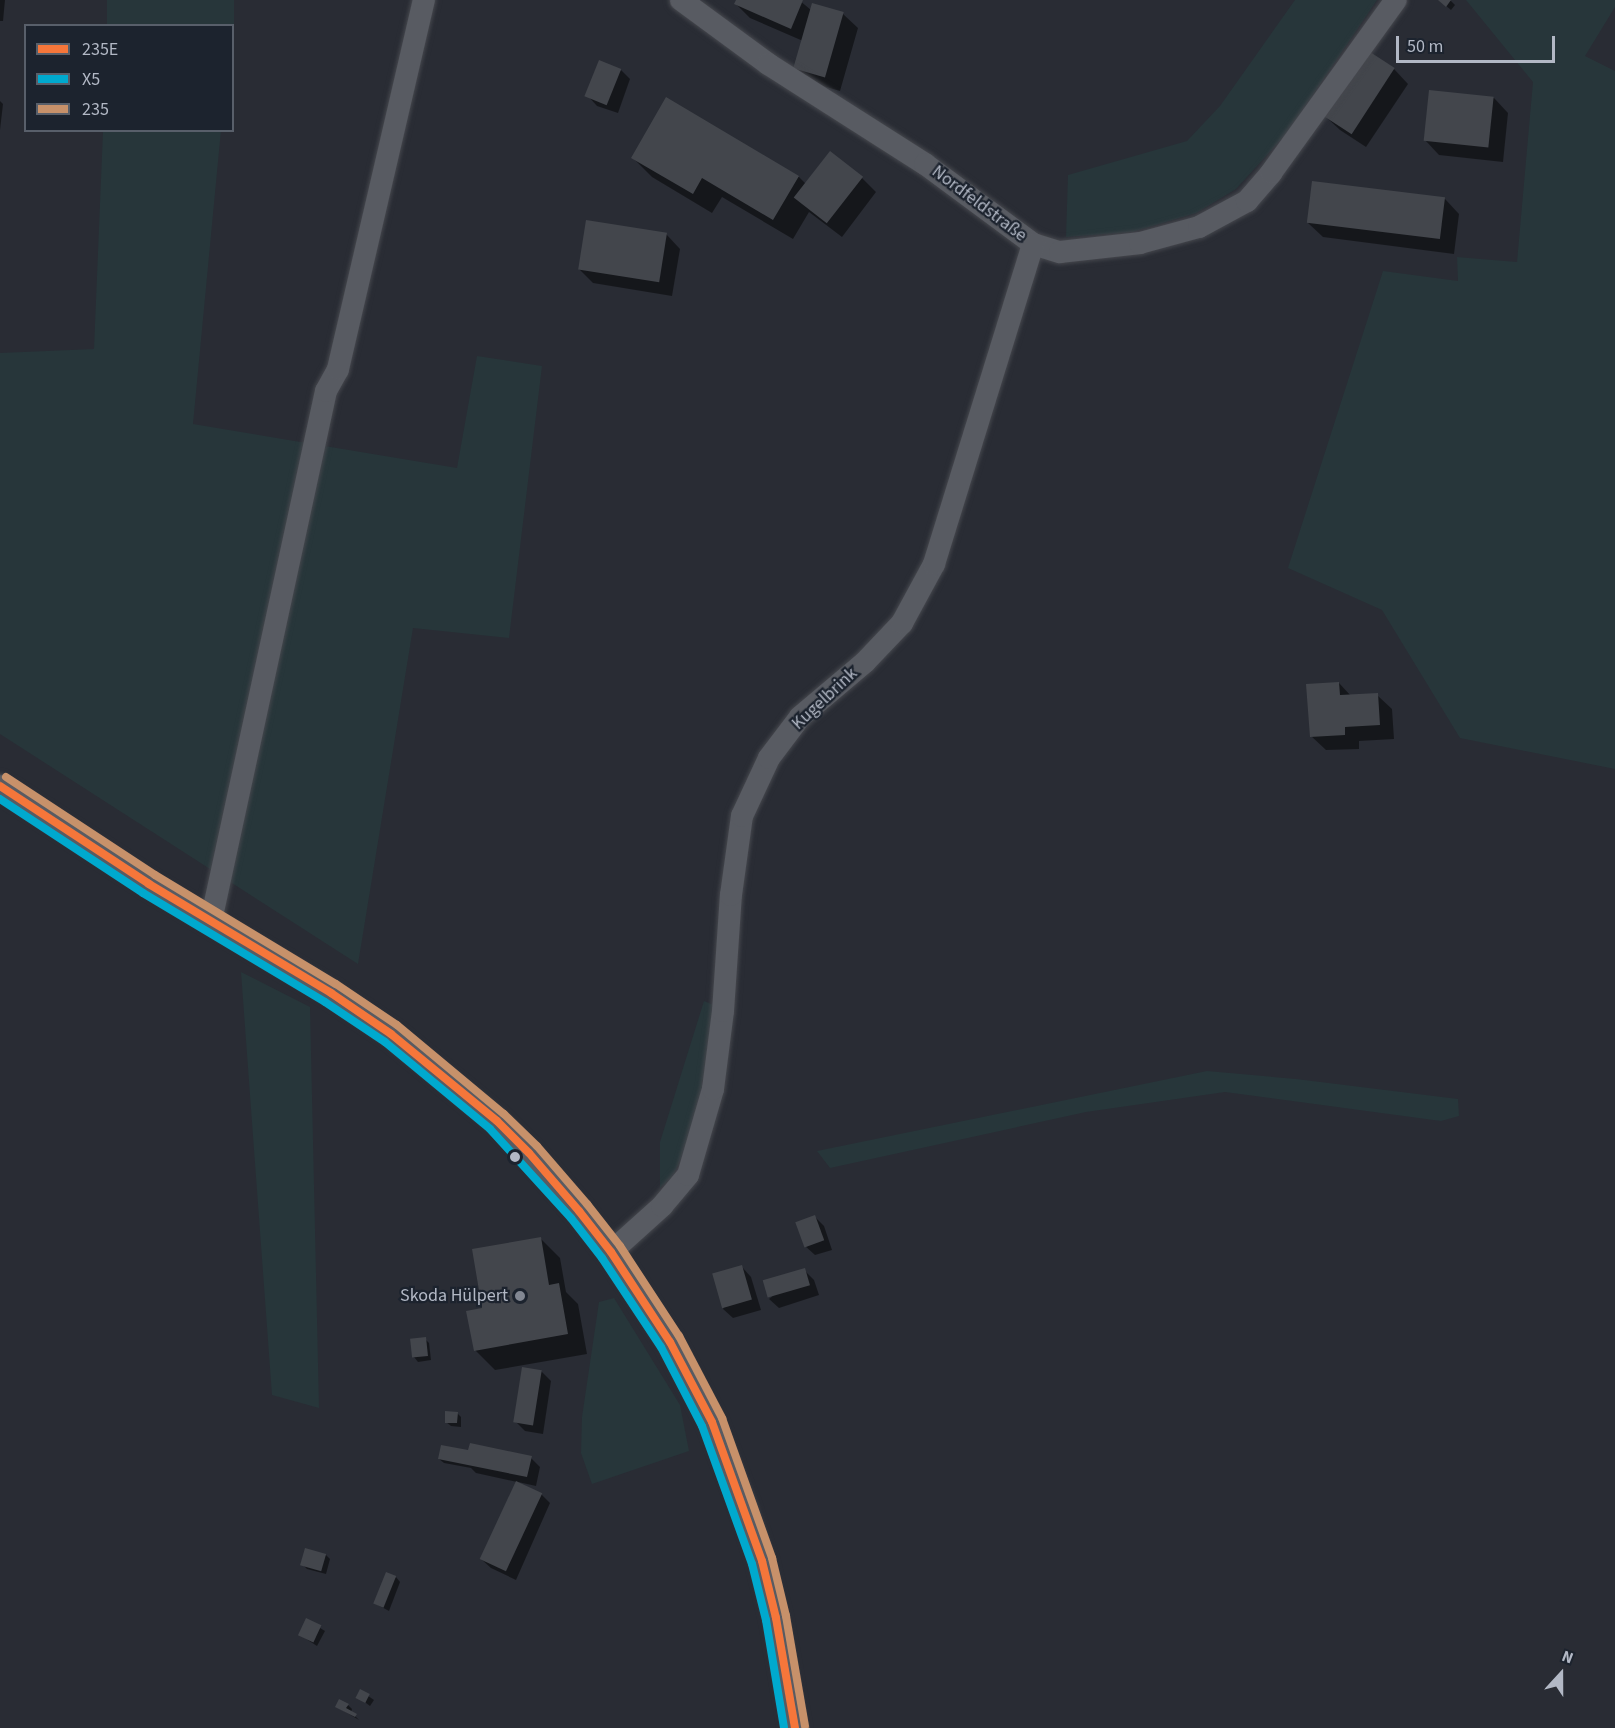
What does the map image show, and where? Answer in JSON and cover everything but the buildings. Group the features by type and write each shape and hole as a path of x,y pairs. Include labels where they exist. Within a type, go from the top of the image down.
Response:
{"street":[{"path":"211,921 326,391 338,369 424,0"},
{"name":"Nordfeldstraße","path":"681,0 768,64 925,164 1033,244 1060,252 1140,243 1199,227 1247,201 1271,173 1396,0"},
{"name":"Kugelbrink","path":"611,1252 662,1206 688,1175 713,1089 723,1011 730,895 742,816 769,758 794,725 865,662 902,623 934,564 1033,244"},
{"path":"0,786 211,921 331,993 391,1034 443,1075 529,1153 611,1252 670,1342 712,1422 762,1561 776,1618 795,1728"}],"shaded area":[{"path":"107,0 234,0 234,24 107,24"},
{"path":"1295,0 1377,0 1287,133 1236,189 1196,213 1132,232 1066,237 1068,175 1187,141 1220,106"},
{"path":"1466,0 1615,0 1615,7 1585,56 1615,71 1615,769 1460,738 1382,610 1288,568 1383,271 1458,281 1457,257 1517,262 1533,82"},
{"path":"103,132 221,132 193,424 457,468 477,356 542,366 509,638 413,628 358,964 0,734 0,353 94,349"},
{"path":"241,972 310,1007 319,1408 272,1395"},
{"path":"704,1001 714,1005 696,1126 673,1176 660,1188 660,1142"},
{"path":"1207,1071 1296,1079 1458,1099 1459,1116 1441,1121 1225,1092 1086,1112 830,1168 817,1151"},
{"path":"614,1298 680,1405 689,1451 592,1484 581,1453 582,1417 599,1302"}],"transit line":[{"name":"235","path":"6,777 155,875 336,984 397,1025 504,1114 537,1146 587,1204 620,1246 679,1336 722,1418 772,1558 786,1616 805,1726"},
{"name":"235E","path":"0,786 149,884 331,993 391,1034 497,1121 529,1153 579,1211 611,1252 670,1342 712,1422 762,1561 776,1618 795,1728"},
{"name":"X5","path":"0,799 143,893 325,1002 385,1042 490,1129 571,1218 602,1258 661,1347 702,1426 752,1564 766,1620 784,1728"}],"place":[{"name":"Skoda Hülpert","path":"520,1296"}]}
